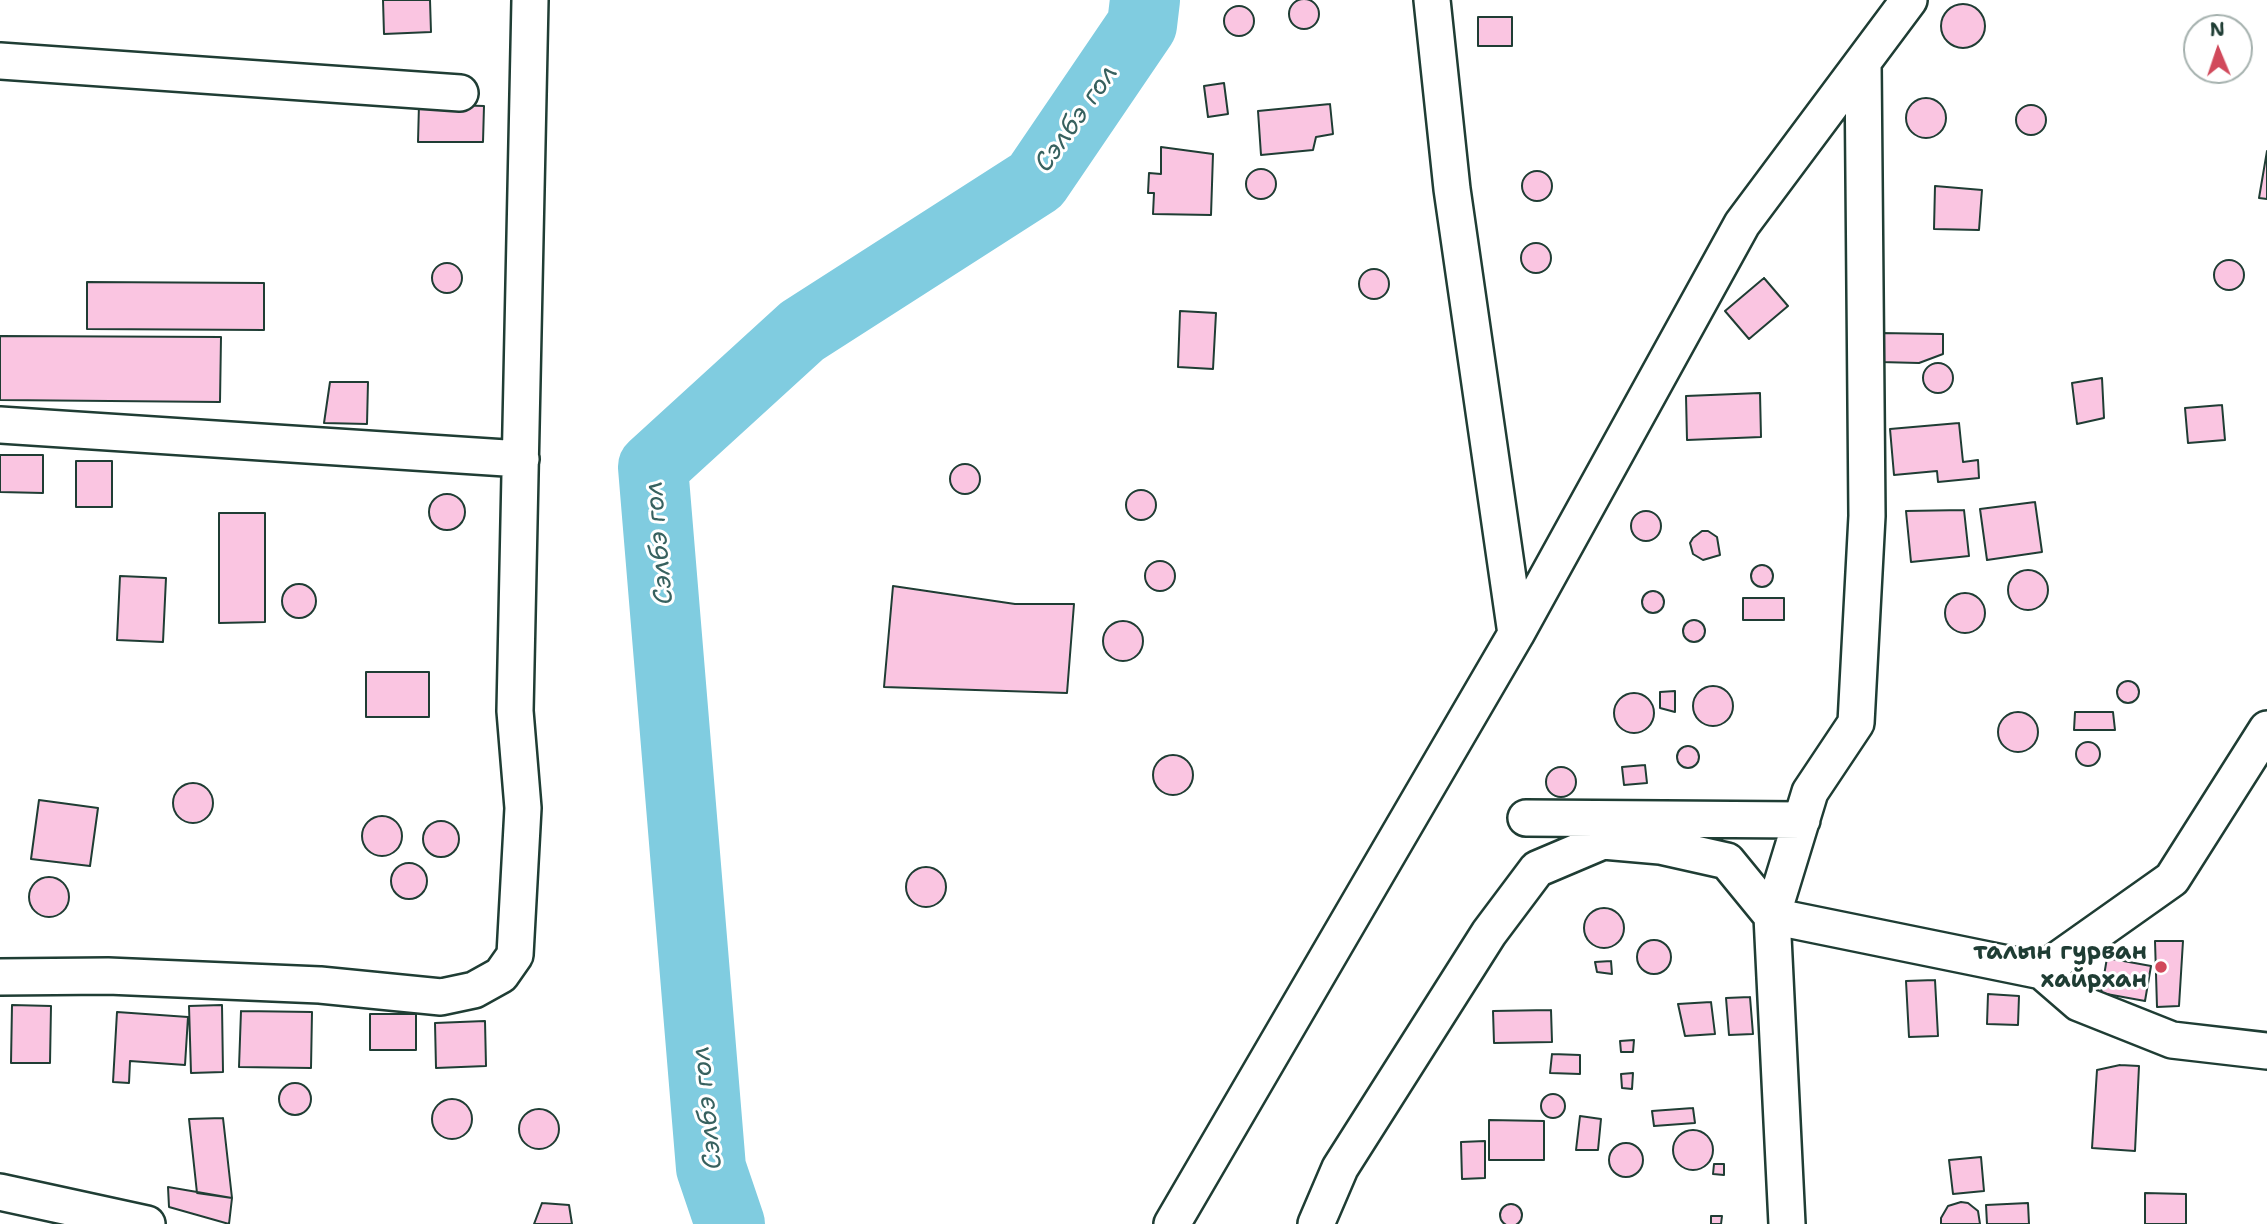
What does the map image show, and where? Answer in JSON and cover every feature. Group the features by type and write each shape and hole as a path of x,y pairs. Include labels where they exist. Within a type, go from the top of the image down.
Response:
{"street":[{"path":"0,977 107,976 320,985 441,997 474,990 500,975 515,955 523,808 514,711 530,0"},
{"path":"1432,0 1452,189 1516,634"},
{"path":"1172,1224 1516,634 1742,224 1909,0"},
{"path":"0,61 460,93"},
{"path":"1787,1224 1772,916 1810,792 1856,723 1867,516 1863,62"},
{"path":"0,425 521,459"},
{"path":"2042,971 2172,879 2267,729"},
{"path":"1526,818 1798,830"},
{"path":"1316,1224 1340,1168 1489,933 1537,869 1603,841 1660,846 1727,861 1772,916 2042,971 2079,1003 2172,1040 2267,1051"},
{"path":"0,1192 147,1224"}],"building":[{"path":"1304,-1 1314,4 1319,14 1314,24 1304,29 1294,24 1289,14 1294,4"},
{"path":"383,0 430,0 431,32 384,34"},
{"path":"1963,4 1979,10 1985,26 1979,42 1963,48 1947,42 1941,26 1947,10"},
{"path":"1239,6 1249,11 1254,21 1249,31 1239,36 1229,31 1224,21 1229,11"},
{"path":"1478,17 1512,17 1512,46 1478,46"},
{"path":"1224,83 1228,114 1208,117 1204,86"},
{"path":"1926,98 1940,104 1946,118 1940,132 1926,138 1912,132 1906,118 1912,104"},
{"path":"419,104 484,106 483,142 418,142"},
{"path":"1330,104 1333,134 1316,137 1313,150 1261,155 1258,111"},
{"path":"2031,105 2041,110 2046,120 2041,130 2031,135 2021,130 2016,120 2021,110"},
{"path":"1161,147 1213,154 1211,215 1153,214 1154,193 1148,193 1149,173 1161,174"},
{"path":"2267,151 2267,199 2259,198"},
{"path":"1261,169 1271,174 1276,184 1271,194 1261,199 1251,194 1246,184 1251,174"},
{"path":"1537,171 1547,176 1552,186 1547,196 1537,201 1527,196 1522,186 1527,176"},
{"path":"1935,186 1982,190 1979,230 1934,229"},
{"path":"1536,243 1546,248 1551,258 1546,268 1536,273 1526,268 1521,258 1526,248"},
{"path":"2229,260 2239,265 2244,275 2239,285 2229,290 2219,285 2214,275 2219,265"},
{"path":"447,263 457,268 462,278 457,288 447,293 437,288 432,278 437,268"},
{"path":"1374,269 1384,274 1389,284 1384,294 1374,299 1364,294 1359,284 1364,274"},
{"path":"1764,278 1788,306 1749,339 1725,311"},
{"path":"87,282 264,283 264,330 87,329"},
{"path":"1180,311 1216,313 1213,369 1178,367"},
{"path":"1880,333 1943,334 1943,354 1919,363 1880,362"},
{"path":"0,336 221,337 220,402 0,400"},
{"path":"1938,363 1948,368 1953,378 1948,388 1938,393 1928,388 1923,378 1928,368"},
{"path":"2102,378 2104,418 2077,424 2072,383"},
{"path":"330,382 368,382 367,424 324,423"},
{"path":"1760,393 1761,437 1687,440 1686,396"},
{"path":"2222,405 2225,440 2188,443 2185,408"},
{"path":"1959,423 1963,462 1978,460 1979,478 1938,482 1937,471 1894,475 1890,429"},
{"path":"0,455 43,455 43,493 0,492"},
{"path":"76,461 112,461 112,507 76,507"},
{"path":"965,464 975,469 980,479 975,489 965,494 955,489 950,479 955,469"},
{"path":"1141,490 1151,495 1156,505 1151,515 1141,520 1131,515 1126,505 1131,495"},
{"path":"447,494 460,499 465,512 460,525 447,530 434,525 429,512 434,499"},
{"path":"2035,502 2042,552 1987,560 1980,509"},
{"path":"1964,510 1969,556 1911,562 1906,511"},
{"path":"1646,511 1656,516 1661,526 1656,536 1646,541 1636,536 1631,526 1636,516"},
{"path":"219,513 265,513 265,622 219,623"},
{"path":"1702,531 1708,531 1717,537 1720,555 1703,560 1693,554 1690,543"},
{"path":"1160,561 1170,566 1175,576 1170,586 1160,591 1150,586 1145,576 1150,566"},
{"path":"1762,565 1770,568 1773,576 1770,584 1762,587 1754,584 1751,576 1754,568"},
{"path":"2028,570 2042,576 2048,590 2042,604 2028,610 2014,604 2008,590 2014,576"},
{"path":"120,576 166,578 163,642 117,640"},
{"path":"299,584 311,589 316,601 311,613 299,618 287,613 282,601 287,589"},
{"path":"893,586 1015,604 1074,604 1067,693 884,687"},
{"path":"1653,591 1661,594 1664,602 1661,610 1653,613 1645,610 1642,602 1645,594"},
{"path":"1965,593 1979,599 1985,613 1979,627 1965,633 1951,627 1945,613 1951,599"},
{"path":"1743,598 1784,598 1784,620 1743,620"},
{"path":"1694,620 1702,623 1705,631 1702,639 1694,642 1686,639 1683,631 1686,623"},
{"path":"1123,621 1137,627 1143,641 1137,655 1123,661 1109,655 1103,641 1109,627"},
{"path":"366,672 429,672 429,717 366,717"},
{"path":"2128,681 2136,684 2139,692 2136,700 2128,703 2120,700 2117,692 2120,684"},
{"path":"1713,686 1727,692 1733,706 1727,720 1713,726 1699,720 1693,706 1699,692"},
{"path":"1675,691 1675,712 1660,708 1660,692"},
{"path":"1634,693 1648,699 1654,713 1648,727 1634,733 1620,727 1614,713 1620,699"},
{"path":"2018,712 2032,718 2038,732 2032,746 2018,752 2004,746 1998,732 2004,718"},
{"path":"2075,712 2113,712 2115,730 2074,730"},
{"path":"2083,742 2093,742 2100,749 2100,759 2093,766 2083,766 2076,759 2076,749"},
{"path":"1688,746 1696,749 1699,757 1696,765 1688,768 1680,765 1677,757 1680,749"},
{"path":"1173,755 1187,761 1193,775 1187,789 1173,795 1159,789 1153,775 1159,761"},
{"path":"1645,765 1647,783 1624,785 1622,767"},
{"path":"1561,767 1571,772 1576,782 1571,792 1561,797 1551,792 1546,782 1551,772"},
{"path":"193,783 201,784 207,789 212,795 212,811 207,817 201,822 193,823 185,822 179,817 174,811 173,803 174,795 179,789 185,784"},
{"path":"39,800 98,808 90,866 31,859"},
{"path":"382,816 396,822 402,836 396,850 382,856 368,850 362,836 368,822"},
{"path":"441,821 454,826 459,839 454,852 441,857 428,852 423,839 428,826"},
{"path":"409,863 421,869 427,881 421,893 409,899 397,893 391,881 397,869"},
{"path":"926,867 940,873 946,887 940,901 926,907 912,901 906,887 912,873"},
{"path":"49,877 57,878 63,883 68,889 68,905 63,911 57,916 49,917 41,916 35,911 30,905 29,897 30,889 35,883 41,878"},
{"path":"1604,908 1618,914 1624,928 1618,942 1604,948 1590,942 1584,928 1590,914"},
{"path":"1654,940 1666,945 1671,957 1666,969 1654,974 1642,969 1637,957 1642,945"},
{"path":"2155,941 2183,941 2179,1006 2157,1007"},
{"path":"2107,958 2151,966 2145,1001 2101,993"},
{"path":"1611,961 1612,974 1597,972 1595,962"},
{"path":"1935,980 1938,1036 1909,1037 1906,981"},
{"path":"1988,994 2019,996 2018,1025 1987,1024"},
{"path":"1750,997 1753,1034 1729,1035 1726,998"},
{"path":"1711,1002 1715,1034 1685,1036 1678,1004"},
{"path":"12,1005 51,1006 50,1063 11,1063"},
{"path":"222,1005 223,1072 191,1073 189,1006"},
{"path":"1551,1010 1552,1042 1494,1043 1493,1011"},
{"path":"241,1011 312,1012 311,1068 239,1067"},
{"path":"117,1012 188,1017 185,1065 130,1061 129,1083 113,1082"},
{"path":"370,1014 416,1014 416,1050 370,1050"},
{"path":"485,1021 486,1066 436,1068 435,1023"},
{"path":"1634,1040 1633,1052 1621,1052 1620,1041"},
{"path":"1552,1054 1580,1055 1580,1074 1550,1073"},
{"path":"2120,1065 2139,1066 2135,1151 2092,1148 2097,1070"},
{"path":"1633,1073 1632,1089 1622,1088 1621,1074"},
{"path":"295,1083 306,1088 311,1099 306,1110 295,1115 284,1110 279,1099 284,1088"},
{"path":"1553,1094 1561,1098 1565,1106 1561,1114 1553,1118 1545,1114 1541,1106 1545,1098"},
{"path":"452,1099 466,1105 472,1119 466,1133 452,1139 438,1133 432,1119 438,1105"},
{"path":"1693,1108 1695,1123 1654,1126 1652,1111"},
{"path":"539,1109 553,1115 559,1129 553,1143 539,1149 525,1143 519,1129 525,1115"},
{"path":"1580,1116 1601,1119 1598,1150 1576,1150"},
{"path":"223,1118 232,1198 197,1193 189,1119"},
{"path":"1489,1120 1544,1121 1544,1160 1489,1160"},
{"path":"1693,1130 1707,1136 1713,1150 1707,1164 1693,1170 1679,1164 1673,1150 1679,1136"},
{"path":"1485,1141 1485,1178 1462,1179 1461,1142"},
{"path":"1626,1143 1638,1148 1643,1160 1638,1172 1626,1177 1614,1172 1609,1160 1614,1148"},
{"path":"1981,1157 1984,1191 1953,1194 1949,1160"},
{"path":"1714,1164 1724,1164 1724,1175 1713,1174"},
{"path":"168,1187 232,1198 229,1224 169,1207"},
{"path":"2145,1193 2186,1194 2186,1224 2145,1224"},
{"path":"542,1203 569,1205 572,1224 534,1224"},
{"path":"1968,1203 1978,1211 1980,1224 1941,1224 1941,1218 1948,1206"},
{"path":"2028,1203 2029,1224 1987,1224 1986,1205"},
{"path":"1511,1204 1519,1207 1522,1215 1519,1223 1511,1226 1503,1223 1500,1215 1503,1207"},
{"path":"1711,1216 1722,1216 1721,1224 1711,1224"}],"waterway":[{"name":"Сэлбэ гол","path":"730,1224 711,1168 653,467 802,331 1036,181 1142,25 1145,0"}],"place":[{"name":"талын гурван хайрхан","path":"2161,967"}]}
